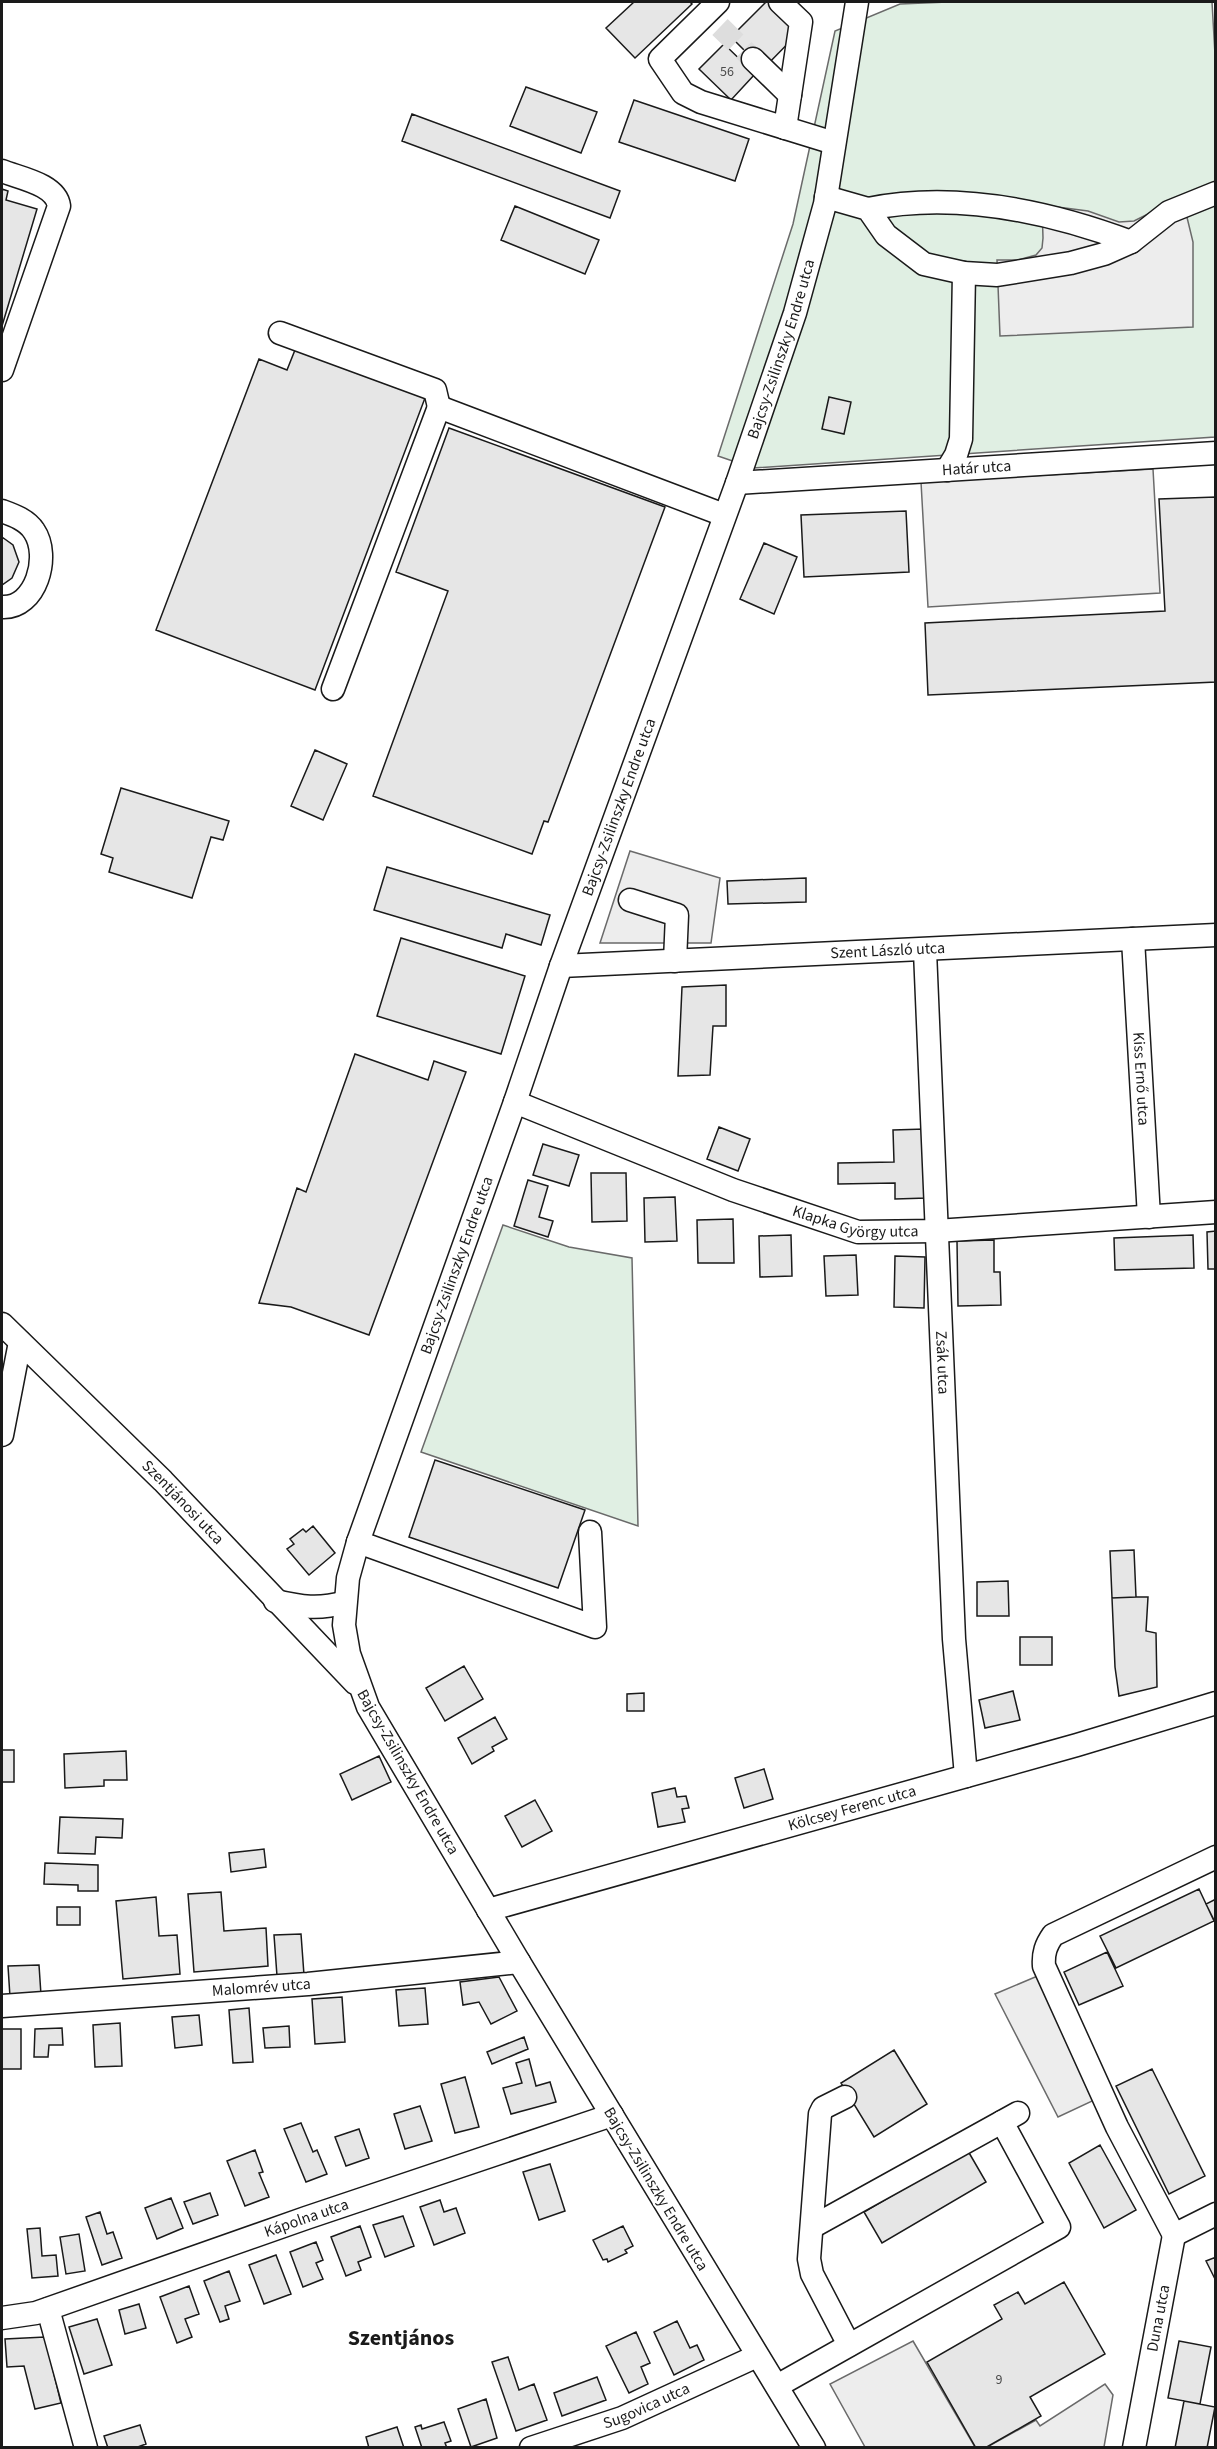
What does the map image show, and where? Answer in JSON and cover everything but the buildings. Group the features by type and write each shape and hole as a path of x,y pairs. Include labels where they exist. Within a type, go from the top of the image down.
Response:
{"street":[{"path":"780,2 801,22 785,128"},
{"name":"Bajcsy-Zsilinszky Endre utca","path":"814,2448 519,1962 368,1707 358,1686 344,1625 348,1578 358,1542 515,1102 561,966 737,483 795,313 826,197 857,2"},
{"path":"715,14 660,58 683,93 701,102 834,143"},
{"path":"753,59 790,95"},
{"path":"2,171 50,190 58,198 59,206 2,370"},
{"path":"868,209 886,235 924,264 964,273 997,275 1038,270 1104,254 1131,242 1169,212 1215,193"},
{"path":"826,197 868,209 928,202 988,205 1071,223 1131,242"},
{"path":"947,470 956,455 961,439 964,273"},
{"path":"280,333 435,390 439,406 333,689"},
{"path":"439,406 724,515"},
{"name":"Határ utca","path":"737,483 1215,453"},
{"path":"2,511 26,523 34,531 42,555 33,591 14,607 2,607"},
{"path":"630,900 677,915 675,961"},
{"name":"Szent László utca","path":"561,966 925,951 1215,935"},
{"name":"Kiss Ernő utca","path":"1133,939 1149,1216"},
{"name":"Zsák utca","path":"925,951 954,1639 966,1776"},
{"name":"Klapka György utca","path":"515,1102 733,1190 858,1232 936,1232 1215,1212"},
{"name":"Szentjánosi utca","path":"2,1324 164,1482 358,1686"},
{"path":"2,1435 21,1342"},
{"path":"358,1542 595,1627 590,1532"},
{"path":"275,1600 308,1608 325,1608 345,1602"},
{"name":"Kölcsey Ferenc utca","path":"488,1910 966,1776 1215,1703"},
{"path":"1215,1857 1053,1935 1046,1946 1043,1957 1047,1972 1117,2127 1174,2235 1215,2214"},
{"name":"Malomrév utca","path":"2,2006 308,1984 519,1962"},
{"path":"845,2097 823,2108 820,2114 809,2259 812,2274 849,2345"},
{"name":"Kápolna utca","path":"2,2318 48,2309 306,2218 612,2115"},
{"path":"777,2386 1059,2227 1010,2117 812,2227"},
{"name":"Duna utca","path":"1134,2448 1174,2235"},
{"path":"48,2309 86,2448"},
{"name":"Sugovica utca","path":"531,2448 622,2418 757,2356"}],"green space":[{"path":"1212,2 1216,72 1215,437 753,468 718,456 793,224 835,31 900,4"},
{"path":"503,1225 569,1247 632,1258 638,1526 421,1452"}],"shaded area":[{"path":"1042,205 1088,211 1119,222 1134,221 1154,211 1184,205 1193,242 1193,327 1000,336 997,260 1018,260 1036,255 1042,248"},
{"path":"1153,469 1160,593 928,607 921,482"},
{"path":"630,851 720,878 711,943 600,943"},
{"path":"1047,1972 1103,2096 1058,2117 995,1994"},
{"path":"913,2341 975,2447 865,2447 830,2384"},
{"path":"1105,2384 1113,2395 1104,2447 987,2447 1036,2420 1040,2426"}],"tunnel":[{"path":"720,27 753,59"}],"district":[{"name":"Szentjános","path":"401,2338"}]}
